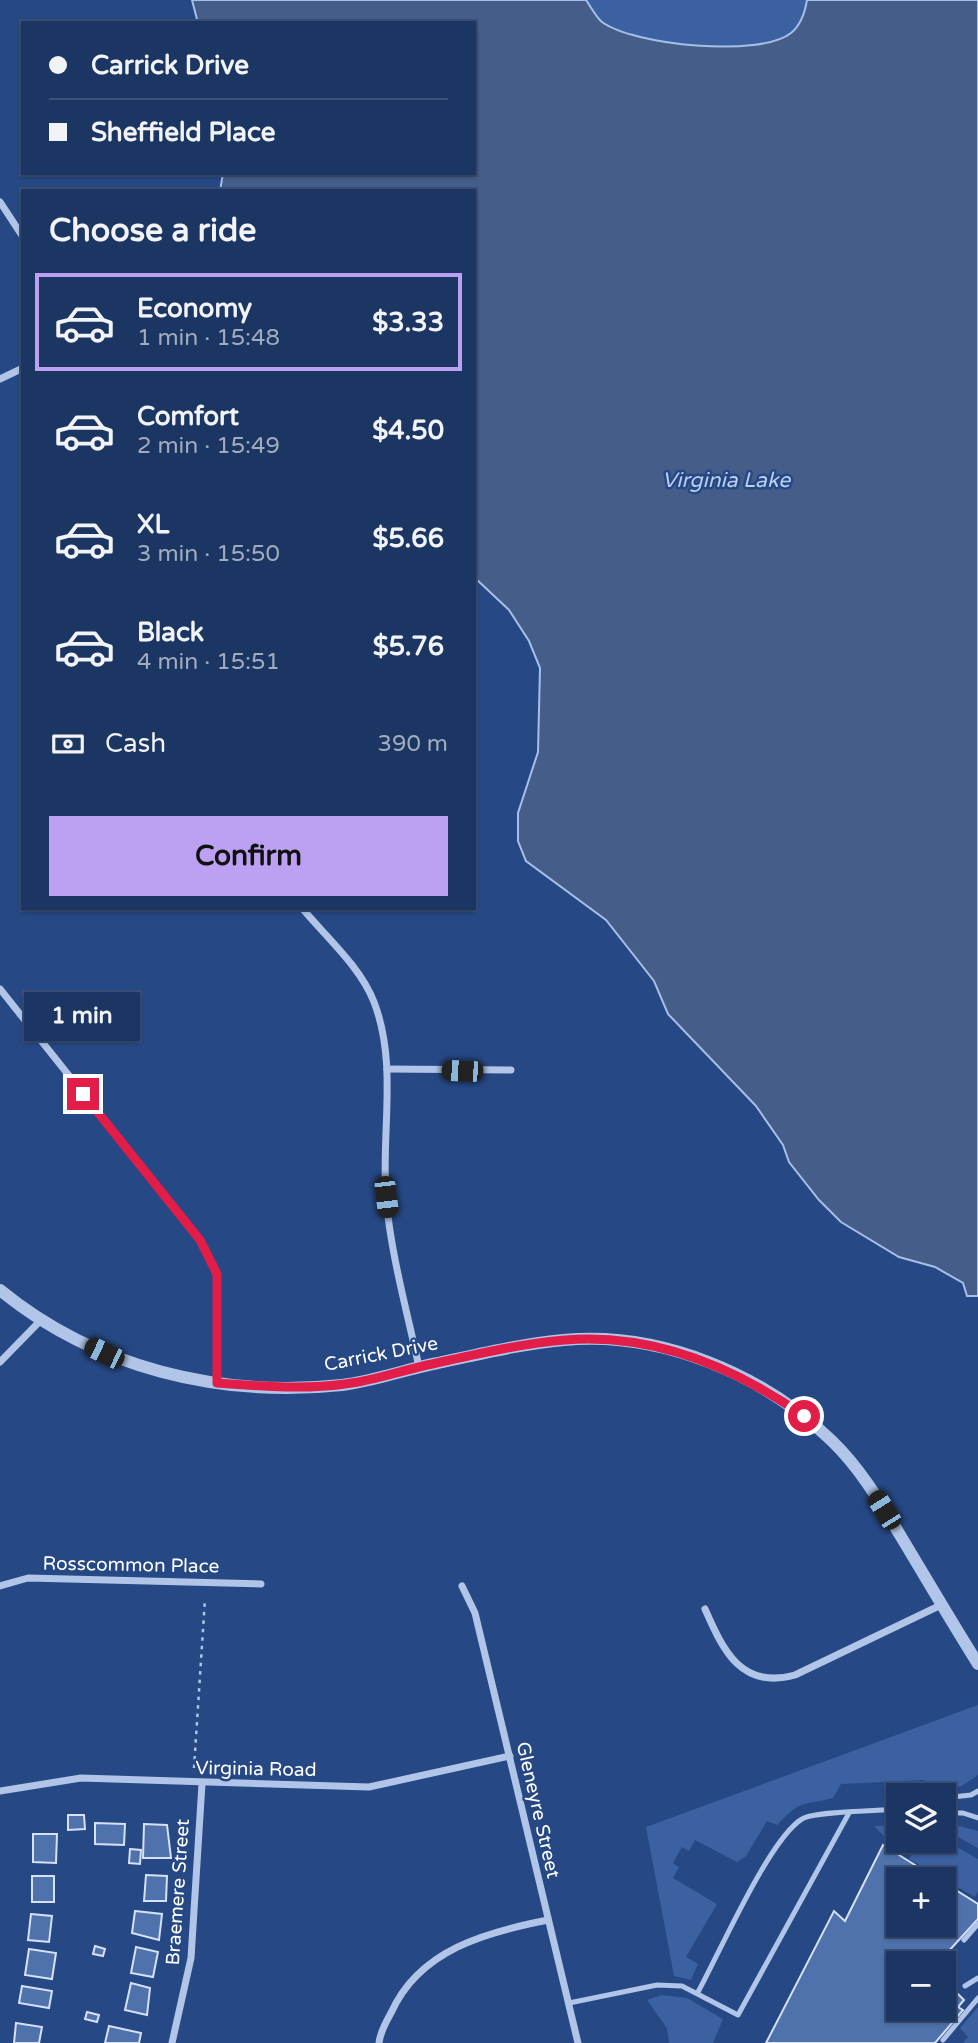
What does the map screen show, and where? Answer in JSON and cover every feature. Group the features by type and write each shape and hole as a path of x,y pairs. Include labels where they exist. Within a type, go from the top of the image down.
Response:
{"street":[{"path":"0,202 21,234"},
{"path":"0,379 21,369"},
{"path":"304,910 357,973 373,999 383,1030 387,1069 386,1197 390,1230 419,1367"},
{"path":"0,989 200,1240 211,1258 217,1274 217,1383"},
{"path":"387,1069 510,1070"},
{"name":"Carrick Drive","path":"0,1290 40,1321 134,1364 188,1379 217,1383 270,1387 344,1385 419,1367 538,1344 600,1340 676,1352 739,1375 804,1416 841,1450 872,1490 978,1664"},
{"path":"0,1362 40,1321"},
{"name":"Rosscommon Place","path":"0,1586 28,1578 261,1584"},
{"name":"Gleneyre Street","path":"462,1586 475,1613 578,2043"},
{"path":"705,1609 729,1656 753,1675 768,1679 795,1675 941,1605"},
{"name":"Virginia Road","path":"0,1791 81,1778 202,1784 369,1787 510,1756"},
{"name":"Braemere Street","path":"173,2043 191,1958 202,1784"},
{"path":"379,2043 397,1998 428,1964 458,1944 548,1920"}],"lane":[{"path":"956,1797 971,1795 978,1791"},
{"path":"698,1993 747,1898 786,1833 804,1817 886,1810"},
{"path":"569,2003 657,1985 682,1986 738,2015 849,1813"},
{"path":"956,1813 978,1818"},
{"path":"964,1940 978,1924"},
{"path":"965,1986 978,1978"},
{"path":"943,2039 978,1998"}],"path":[{"path":"194,1768 205,1599"}],"shaded area":[{"path":"586,0 807,0 802,18 791,33 775,41 726,47 667,42 618,30 602,22"},
{"path":"978,1705 978,1775 962,1786 956,1787 956,1783 925,1783 924,1780 841,1784 833,1798 797,1807 777,1825 767,1821 746,1856 737,1862 695,1840 689,1851 682,1847 673,1863 679,1867 673,1878 717,1904 686,1957 698,1964 691,1980 674,1976 646,1827"},
{"path":"956,1825 978,1831 978,1848 956,1836"},
{"path":"874,1826 886,1826 886,1838"},
{"path":"956,1846 978,1859 978,1891 975,1897 956,1886 956,1867 923,1867 909,1859 913,1853 956,1853"},
{"path":"662,1995 687,1998 723,2019 713,2043 669,2043 667,2028 647,2000"},
{"path":"978,2007 978,2043 963,2043 968,2037 960,2028"}],"water":[{"name":"Virginia Lake","path":"192,0 586,0 602,22 618,30 667,42 726,47 775,41 791,33 802,18 807,0 978,0 978,1296 967,1296 963,1283 935,1267 899,1257 841,1222 819,1200 789,1162 783,1145 756,1106 668,1014 654,981 606,920 526,861 518,841 518,813 538,752 540,668 529,641 509,610 476,579 476,189 220,189 223,175 476,175 476,21 197,21"}],"building":[{"path":"68,1815 84,1815 85,1829 68,1830"},
{"path":"95,1823 125,1824 124,1845 95,1844"},
{"path":"144,1824 167,1825 171,1858 143,1858"},
{"path":"33,1834 57,1834 56,1863 33,1862"},
{"path":"883,1845 886,1847 886,1853 896,1853 918,1867 886,1867 886,1937 956,1937 956,1890 978,1904 978,1919 949,1951 886,1951 886,2021 954,2021 935,2043 766,2043 834,1911 845,1921"},
{"path":"130,1849 141,1850 140,1864 129,1863"},
{"path":"146,1875 167,1876 166,1901 144,1901"},
{"path":"32,1876 54,1876 54,1902 32,1902"},
{"path":"135,1911 162,1914 159,1940 132,1933"},
{"path":"31,1914 52,1916 49,1942 28,1940"},
{"path":"95,1946 105,1949 103,1956 93,1954"},
{"path":"136,1947 158,1952 153,1977 131,1973"},
{"path":"29,1949 56,1953 52,1979 25,1975"},
{"path":"131,1983 150,1988 147,2015 125,2010"},
{"path":"22,1986 52,1991 49,2008 19,2003"},
{"path":"956,1992 964,2000 958,2007 963,2010 956,2018"},
{"path":"87,2012 99,2015 97,2022 85,2019"},
{"path":"16,2023 42,2027 39,2043 14,2043"},
{"path":"109,2026 141,2033 139,2043 105,2043"}],"route":[{"path":"83,1094 200,1240 211,1258 217,1274 217,1383 270,1387 344,1385 511,1348 565,1340 600,1340 633,1343 708,1362 771,1393 804,1416"}]}
